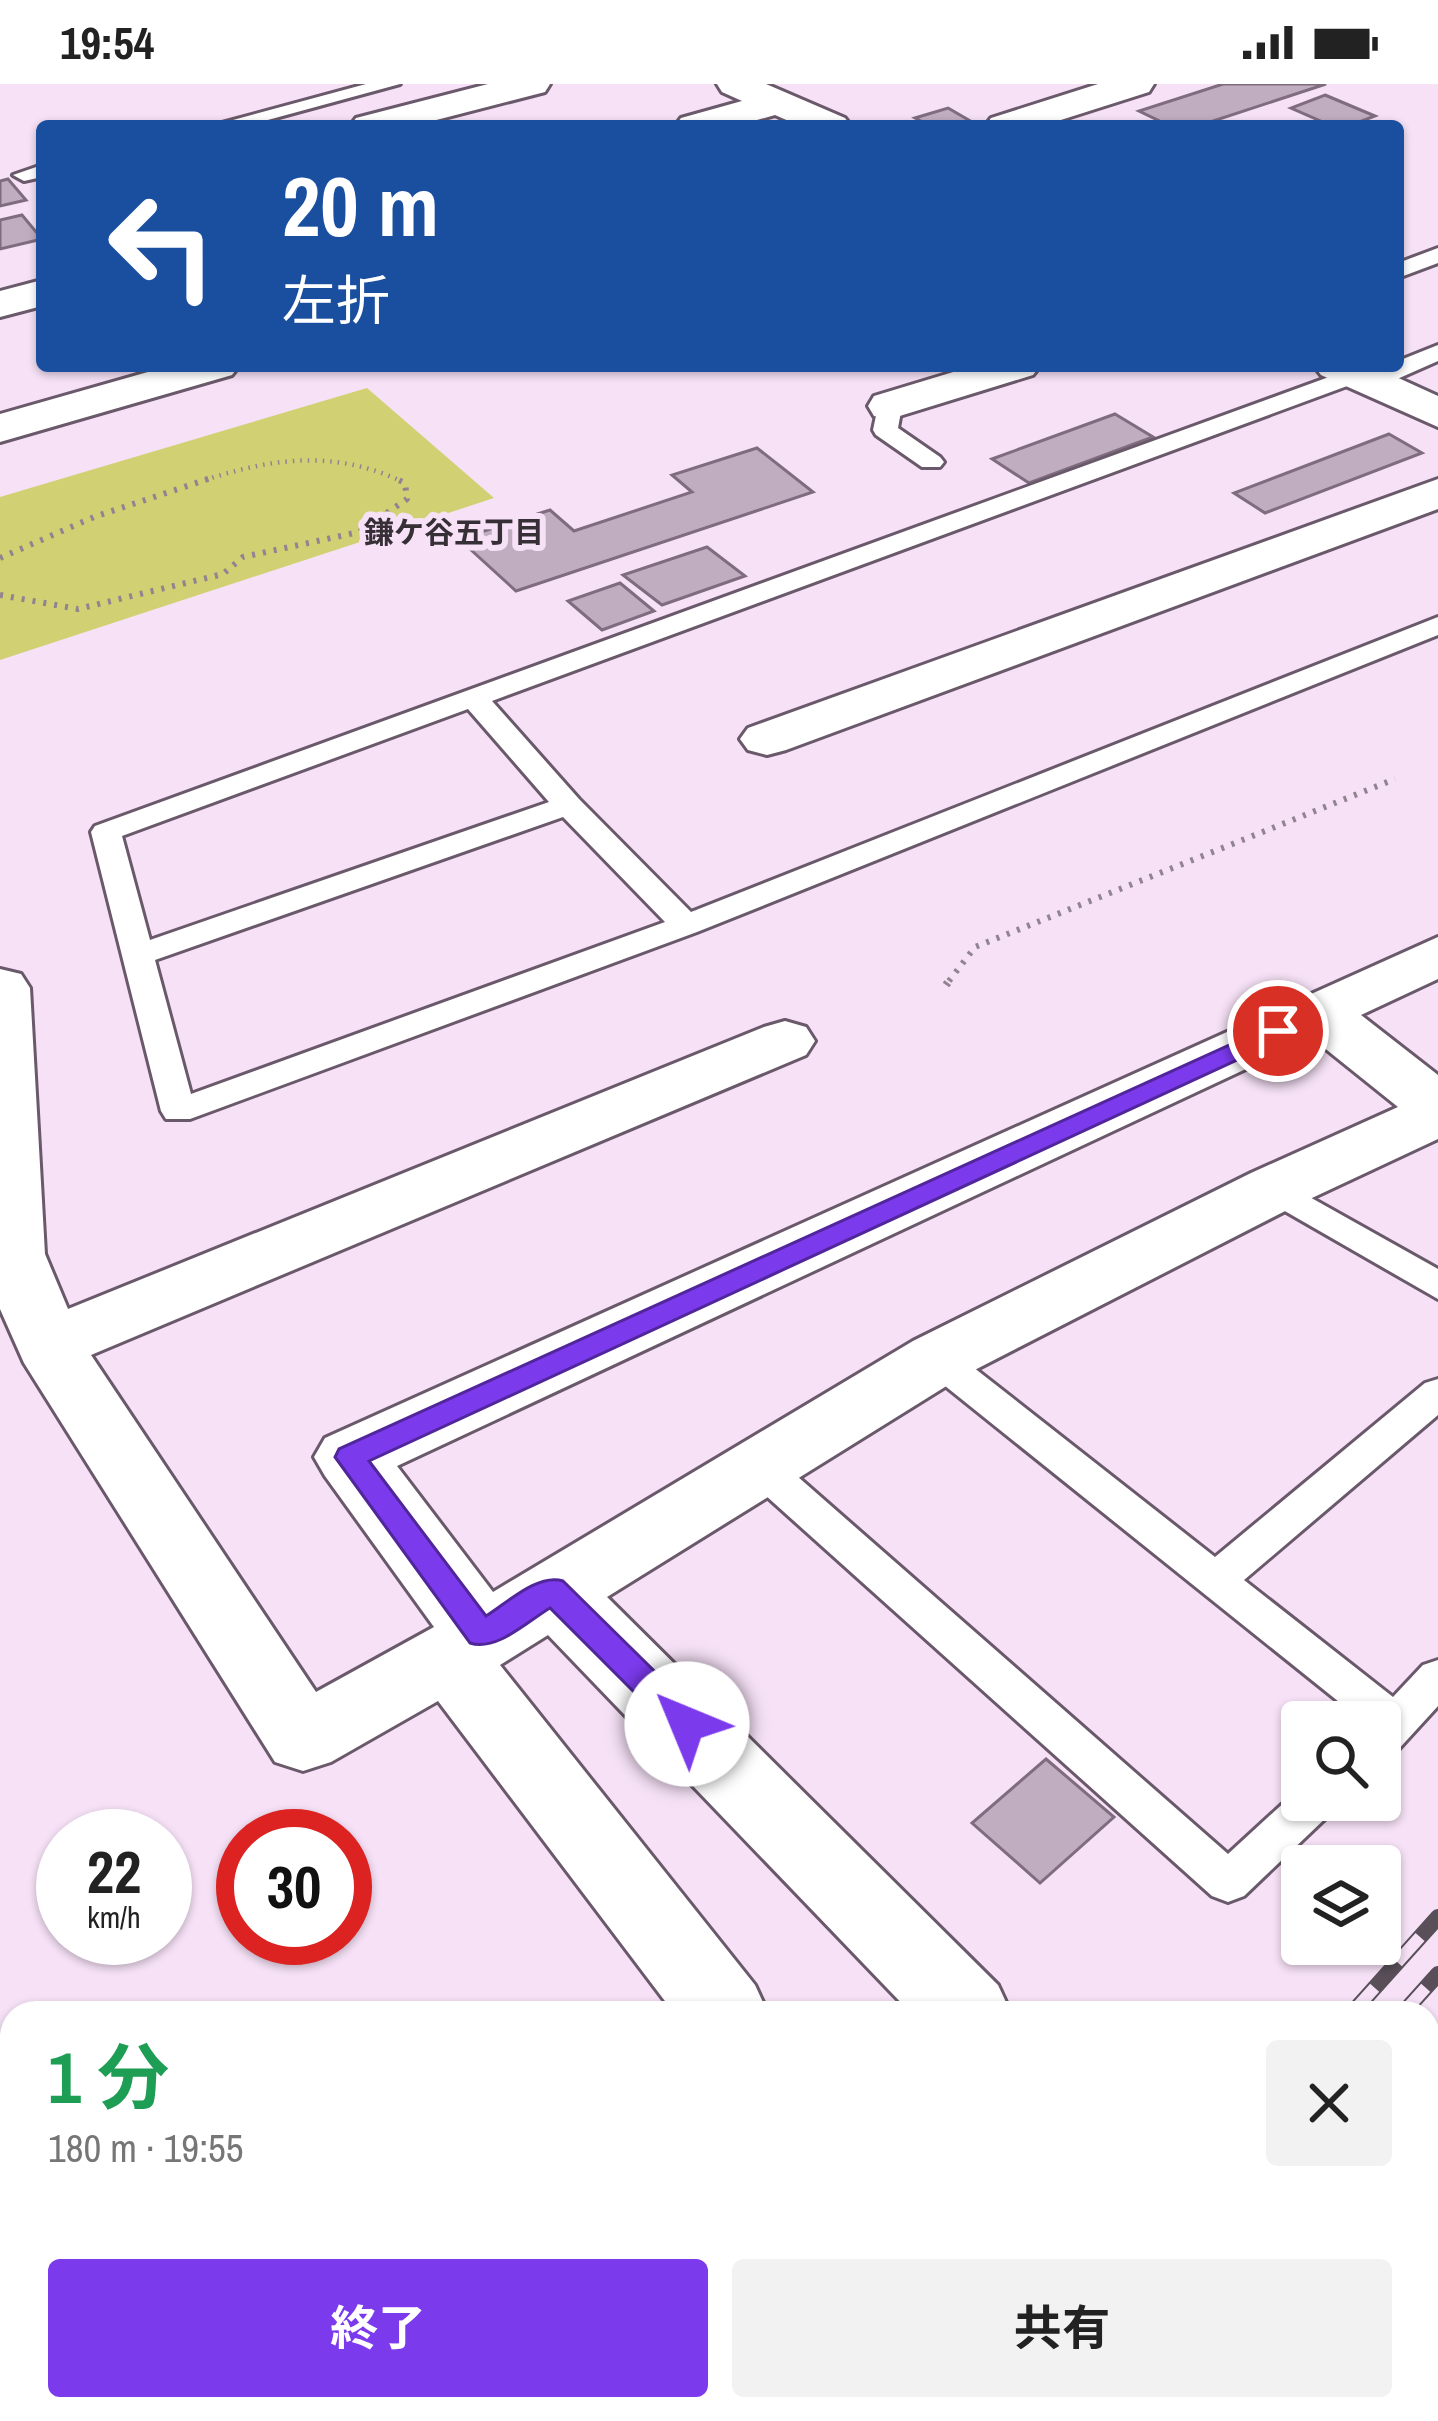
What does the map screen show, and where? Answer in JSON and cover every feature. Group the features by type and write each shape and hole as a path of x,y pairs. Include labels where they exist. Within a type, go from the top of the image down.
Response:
{"street":[{"path":"392,120 532,84"},
{"path":"735,84 817,120"},
{"path":"1023,120 1136,84"},
{"path":"715,120 776,103"},
{"path":"0,304 36,295"},
{"path":"0,428 196,372"},
{"path":"890,406 999,372"},
{"path":"1354,374 1438,413"},
{"path":"766,739 1438,493"},
{"path":"716,2001 465,1646 350,1457 1438,956"},
{"path":"0,988 12,1254 48,1345 303,1738 465,1646 937,1359 1438,1111 1319,1012"},
{"path":"48,1345 784,1040"},
{"path":"552,1590 956,2001"}],"lane":[{"path":"245,120 390,84"},
{"path":"1404,269 1438,255"},
{"path":"1404,361 1438,352"},
{"path":"1354,374 106,832 178,1111 686,925 1438,625"},
{"path":"890,406 885,430 931,461"},
{"path":"473,698 568,805 686,925"},
{"path":"141,954 568,805"},
{"path":"1274,1189 1438,1286"},
{"path":"937,1359 1216,1580 1355,1701"},
{"path":"1216,1580 1438,1394"},
{"path":"759,1466 1228,1882 1293,1821"},
{"path":"1401,1718 1438,1678"}],"path":[{"path":"0,558 94,517 257,463 288,458 360,464 404,484 406,499 359,532 242,557 223,574 78,609 0,595"},
{"path":"946,985 975,946 1395,779"}],"shaded area":[{"path":"367,388 494,498 0,660 0,497"}],"building":[{"path":"1223,84 1326,84 1216,120 1158,120 1139,111"},
{"path":"1325,95 1375,116 1318,120 1291,108"},
{"path":"948,108 969,120 919,120 915,118"},
{"path":"8,179 26,200 0,206 0,181"},
{"path":"22,215 36,232 36,240 0,249 0,220"},
{"path":"1115,414 1153,437 1029,483 992,459"},
{"path":"1389,434 1422,453 1265,513 1234,493"},
{"path":"757,448 813,492 516,591 459,539 550,510 574,531 692,492 672,475"},
{"path":"707,547 745,576 662,605 623,575"},
{"path":"620,583 654,611 602,630 568,601"},
{"path":"1046,1759 1114,1817 1040,1883 972,1823"}],"railway":[{"path":"1363,2001 1438,1917"},
{"path":"1414,2001 1438,1974"}],"district":[{"name":"鎌ケ谷五丁目","path":"454,532"}],"route":[{"path":"687,1724 552,1590 482,1634 350,1457 1278,1031"}]}
